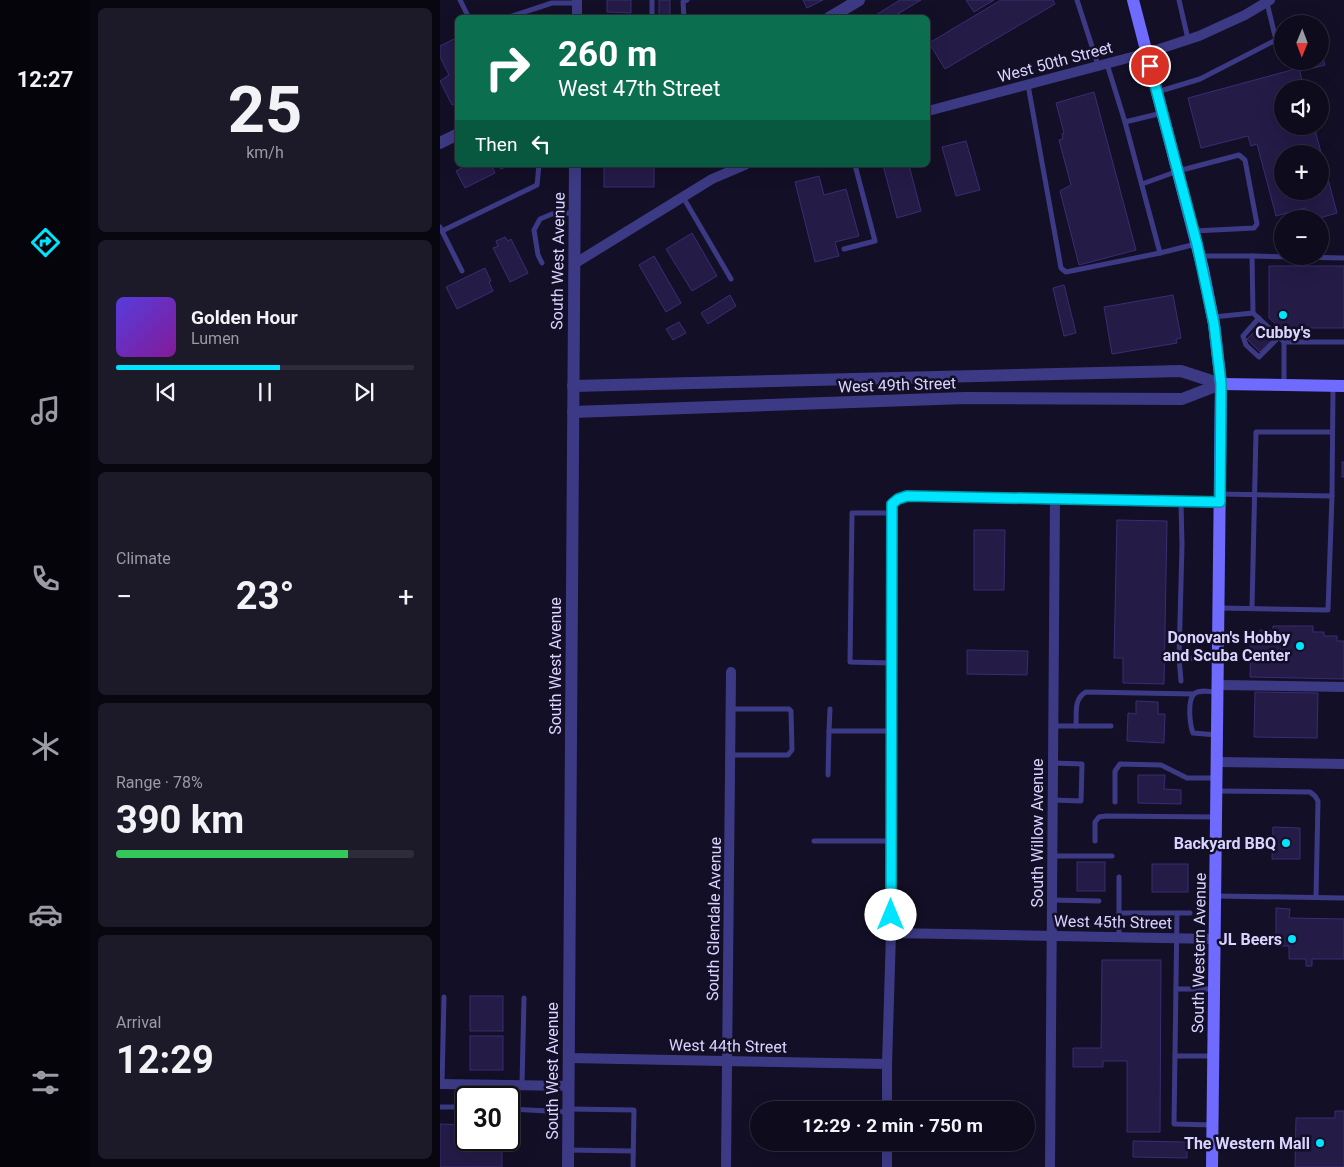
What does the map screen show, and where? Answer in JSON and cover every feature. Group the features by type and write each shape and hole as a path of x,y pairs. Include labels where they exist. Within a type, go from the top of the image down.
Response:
{"main road":[{"name":"South Western Avenue","path":"1132,0 1199,250 1213,317 1221,384 1212,1167"},
{"name":"West 49th Street","path":"1221,384 1338,386"}],"street":[{"path":"832,15 843,4 859,0"},
{"name":"West 50th Street","path":"930,110 1147,53 1188,40 1245,15 1269,1"},
{"path":"576,15 577,2"},
{"path":"440,142 455,135"},
{"name":"South West Avenue","path":"568,1167 575,167"},
{"path":"574,264 712,179 740,167"},
{"name":"West 49th Street","path":"573,386 1181,371 1221,384"},
{"name":"West 49th Street","path":"573,412 965,398 1182,399 1221,384"},
{"path":"887,1101 892,841 892,504 898,499 907,496 1181,502 1220,498"},
{"name":"South Willow Avenue","path":"1050,1167 1055,498"},
{"name":"South Glendale Avenue","path":"726,1167 731,672"},
{"path":"1218,688 1344,687"},
{"path":"1217,762 1344,764"},
{"name":"West 45th Street","path":"891,933 1215,939"},
{"name":"West 44th Street","path":"568,1058 887,1064"},
{"path":"441,1084 568,1086"},
{"path":"887,1151 887,1167"}],"lane":[{"path":"460,0 468,15"},
{"path":"652,0 652,15"},
{"path":"684,15 684,2 687,0"},
{"path":"1076,0 1126,122 1160,253"},
{"path":"1178,0 1188,40"},
{"path":"1157,92 1200,79 1276,40 1269,1"},
{"path":"515,15 552,3 577,2"},
{"path":"1028,85 1061,268 1066,272 1160,253 1199,250 1252,256 1344,258"},
{"path":"1126,122 1163,113"},
{"path":"1142,184 1178,171 1239,156 1244,160 1257,224 1254,228 1194,231"},
{"path":"462,271 441,229 537,185 540,167"},
{"path":"844,249 875,241 856,167"},
{"path":"683,197 731,278"},
{"path":"542,263 538,255 534,230 540,219 552,214 574,213"},
{"path":"1252,256 1253,313"},
{"path":"1213,317 1253,313 1284,342 1344,342"},
{"path":"1259,318 1251,331 1243,336 1246,345 1259,357 1279,337"},
{"path":"1284,342 1284,385"},
{"path":"1219,608 1328,610 1332,432 1338,386"},
{"path":"1252,608 1256,432 1332,432"},
{"path":"1220,498 1256,495 1332,496"},
{"path":"1181,502 1182,545 1179,658 1181,681"},
{"path":"892,513 852,513 850,662 892,663"},
{"path":"1179,658 1218,659"},
{"path":"1076,726 1077,701 1080,695 1086,692 1194,694 1218,688"},
{"path":"1194,694 1190,700 1190,725 1193,733 1217,735"},
{"path":"730,754 788,755 792,750 791,711 731,709"},
{"path":"828,775 830,709"},
{"path":"1053,726 1112,726"},
{"path":"829,731 892,731"},
{"path":"1052,800 1081,801 1082,764 1053,763"},
{"path":"1115,802 1115,771 1120,764 1161,765 1187,778 1217,778"},
{"path":"1217,791 1310,792 1315,796 1318,801 1316,897"},
{"path":"1095,841 1095,822 1099,817 1217,817"},
{"path":"814,841 892,841"},
{"path":"1052,856 1112,856"},
{"path":"1119,877 1119,938"},
{"path":"1216,896 1344,898"},
{"path":"1052,900 1099,901"},
{"path":"1119,913 1190,914"},
{"path":"1177,913 1174,1124 1213,1125"},
{"path":"1176,988 1214,989"},
{"path":"441,1084 444,996"},
{"path":"522,1086 524,998"},
{"path":"1175,1056 1214,1056"},
{"path":"440,1107 455,1108"},
{"path":"520,1109 634,1110 633,1167"},
{"path":"568,1150 633,1151"}],"building":[{"path":"607,0 631,0 631,13 607,12"},
{"path":"659,0 670,0 670,15 659,15"},
{"path":"803,0 823,0 807,8"},
{"path":"900,0 921,0 896,15 876,15"},
{"path":"966,0 994,0 974,12"},
{"path":"1001,0 1053,0 1055,4 945,69 930,42"},
{"path":"455,38 455,104 452,105 440,81 449,75 440,57 440,46"},
{"path":"1292,70 1299,70 1302,80 1274,80 1274,135 1316,135 1319,145 1274,145 1274,200 1329,200 1329,183 1337,213 1329,215 1329,210 1305,210 1305,208 1298,210 1274,210 1257,144 1251,146 1248,136 1201,148 1188,98"},
{"path":"1094,92 1136,250 1079,265 1060,191 1071,185 1059,140 1063,139 1062,134 1064,133 1056,103"},
{"path":"966,141 980,190 956,196 942,147"},
{"path":"463,167 492,167 495,173 465,188 456,171"},
{"path":"604,167 654,167 654,187 604,187"},
{"path":"884,167 910,167 921,211 897,218"},
{"path":"819,176 824,195 846,189 859,236 835,242 839,256 815,262 795,182"},
{"path":"692,233 717,276 692,291 666,249"},
{"path":"505,237 508,241 511,239 528,273 510,282 493,248 498,246 496,241"},
{"path":"654,256 681,303 666,312 639,265"},
{"path":"1269,266 1344,266 1344,328 1280,328 1269,318"},
{"path":"485,268 493,291 457,309 446,287"},
{"path":"1064,285 1076,333 1064,336 1053,288"},
{"path":"730,295 736,306 708,324 701,313"},
{"path":"1173,295 1181,338 1176,339 1177,343 1112,354 1104,307"},
{"path":"679,322 686,333 673,340 666,329"},
{"path":"1261,325 1274,338 1260,352 1247,339"},
{"path":"1342,462 1344,462 1344,477 1342,477"},
{"path":"1117,520 1167,521 1164,684 1123,683 1123,658 1114,658"},
{"path":"974,530 1005,530 1004,590 974,590"},
{"path":"1273,626 1313,626 1313,632 1324,632 1324,636 1337,636 1337,641 1344,641 1344,679 1250,677 1251,634 1260,634 1260,630 1273,631"},
{"path":"967,650 1028,651 1027,675 967,674"},
{"path":"1255,692 1318,693 1317,738 1254,737"},
{"path":"1136,701 1158,702 1158,714 1165,714 1164,743 1127,741 1128,713 1136,714"},
{"path":"1138,775 1165,775 1164,789 1181,790 1181,804 1138,803"},
{"name":"Backyard BBQ","path":"1273,827 1300,828 1300,859 1272,859"},
{"path":"1077,862 1105,862 1105,891 1077,891"},
{"path":"1152,864 1188,864 1188,892 1152,892"},
{"path":"1276,908 1290,909 1289,918 1344,919 1344,959 1312,959 1312,966 1306,966 1306,959 1289,959 1289,946 1276,946"},
{"path":"1102,960 1161,960 1160,1132 1127,1132 1127,1061 1103,1061 1103,1067 1073,1067 1073,1048 1101,1048"},
{"path":"470,996 503,996 503,1031 470,1031"},
{"path":"470,1036 503,1036 503,1070 470,1070"},
{"name":"The Western Mall","path":"1335,1111 1344,1111 1344,1167 1295,1167 1296,1118 1335,1118"},
{"path":"440,1124 455,1125 455,1151 502,1151 502,1167 440,1167"},
{"path":"1133,1141 1187,1142 1187,1158 1133,1157"}],"place":[{"name":"Cubby's","path":"1283,315"},
{"name":"Donovan's Hobby and Scuba Center","path":"1300,646"},
{"name":"Backyard BBQ","path":"1286,843"},
{"name":"JL Beers","path":"1292,939"},
{"name":"The Western Mall","path":"1320,1143"}],"route":[{"path":"891,915 892,504 898,499 907,496 1220,502 1221,384 1214,324 1197,244 1150,66"}]}
